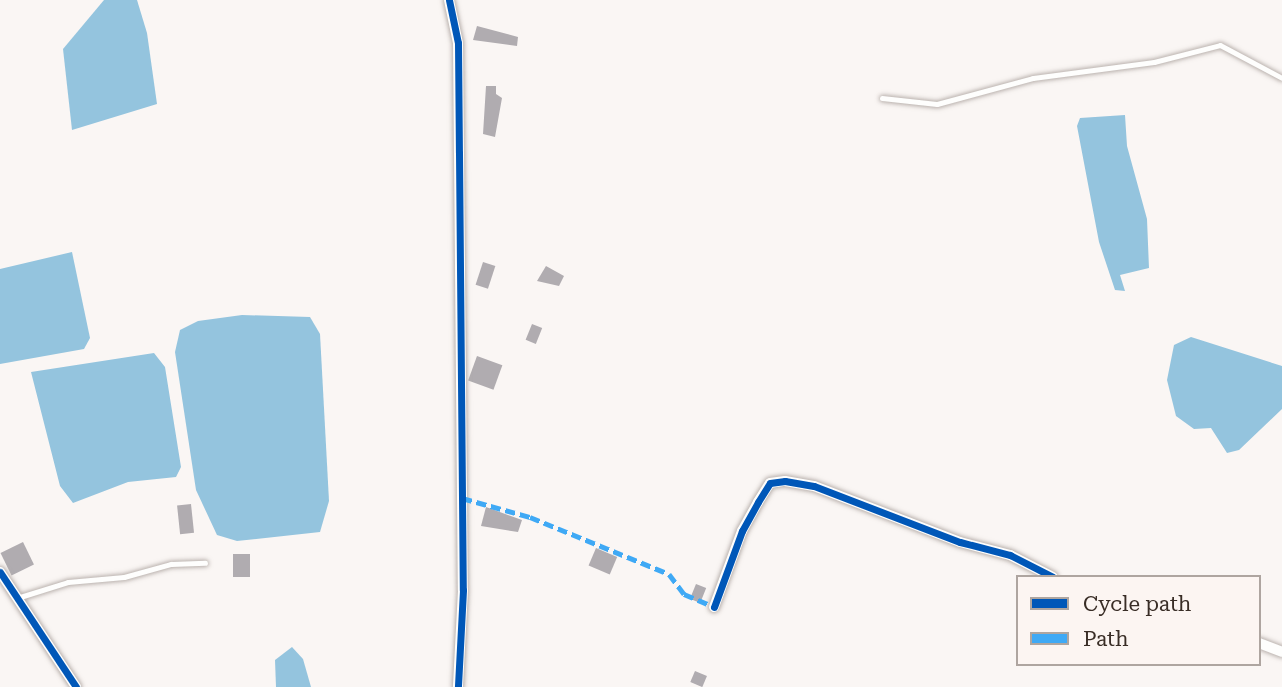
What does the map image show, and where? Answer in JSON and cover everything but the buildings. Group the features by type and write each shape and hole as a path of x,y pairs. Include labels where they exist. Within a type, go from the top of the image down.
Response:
{"street":[{"path":"449,0 458,43 460,153 463,590 458,687"},
{"path":"714,607 742,531 758,502 770,483 785,481 814,485 960,541 1010,555 1049,575"},
{"path":"0,572 20,597 76,687"},
{"path":"1261,644 1282,652"}],"lane":[{"path":"882,98 937,104 1033,78 1154,62 1220,45 1282,78"},
{"path":"20,597 68,582 124,577 171,564 205,563"}],"water":[{"path":"104,0 137,0 147,33 157,104 72,130 63,49"},
{"path":"1125,115 1127,146 1147,219 1149,268 1120,275 1125,291 1115,290 1099,242 1077,126 1080,118"},
{"path":"72,252 90,338 84,349 0,364 0,269"},
{"path":"242,315 310,317 320,334 329,501 320,532 237,541 217,535 196,490 175,352 180,330 198,321"},
{"path":"1191,337 1282,366 1282,409 1239,450 1227,453 1211,428 1194,429 1176,416 1167,380 1174,345"},
{"path":"154,353 165,367 181,467 176,477 128,482 73,503 60,486 31,372"},
{"path":"292,647 303,659 311,687 276,687 275,660"}],"marked path":[{"path":"462,498 530,517 669,574 684,594 714,607"}],"cycle path":[{"path":"449,0 458,43 463,590 458,687"},
{"path":"714,607 742,531 758,502 770,483 785,481 814,486 960,542 1010,555 1049,575"},
{"path":"0,572 76,687"}]}
